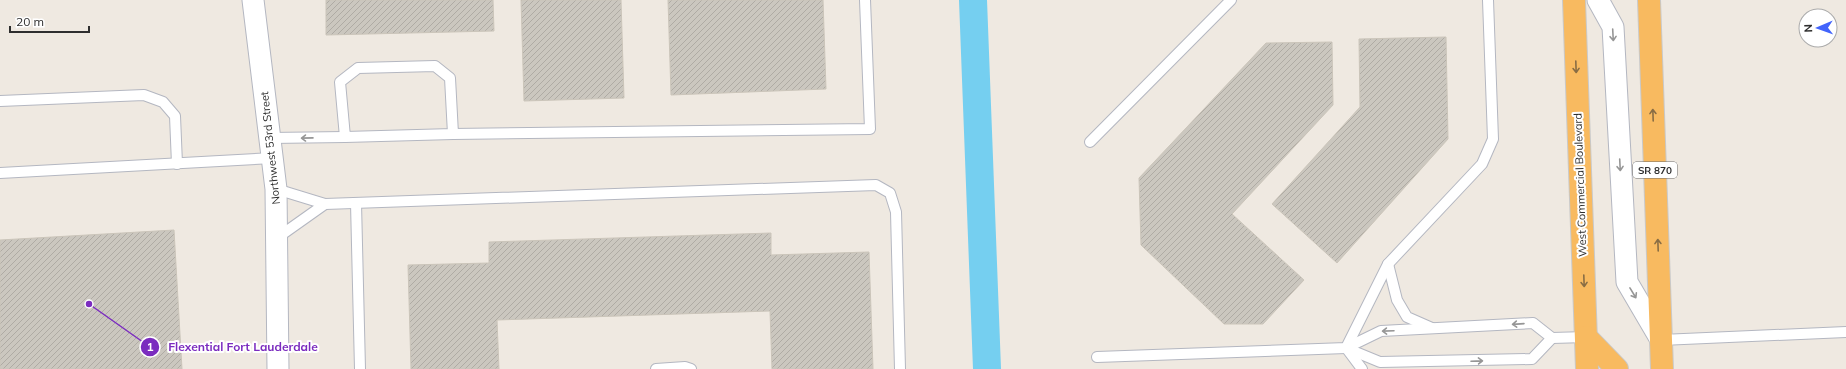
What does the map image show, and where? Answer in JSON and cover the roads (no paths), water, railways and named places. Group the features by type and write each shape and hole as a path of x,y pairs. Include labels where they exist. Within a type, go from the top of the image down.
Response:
{"highway":[{"name":"West Commercial Boulevard","path":"1574,0 1587,369"},
{"name":"SR 870","path":"1649,0 1662,369"},
{"path":"1586,337 1617,369"}],"street":[{"name":"Northwest 53rd Street","path":"253,0 276,189 278,369"},
{"path":"1598,0 1613,27 1627,282 1661,340"}],"lane":[{"path":"0,173 177,164 344,137 453,134 870,129 865,0"},
{"path":"1090,142 1231,0"},
{"path":"1346,348 1388,264 1482,164 1493,140 1488,0"},
{"path":"344,137 340,82 358,68 435,66 450,78 453,134"},
{"path":"0,101 144,95 163,102 175,116 177,164"},
{"path":"276,189 325,204 876,186 890,193 896,212 900,369"},
{"path":"356,203 360,369"},
{"path":"277,238 325,204"},
{"path":"1388,264 1397,300 1407,317 1434,329"},
{"path":"1097,357 1346,348 1381,331 1533,323 1552,338 1586,337"},
{"path":"1661,340 1846,332"},
{"path":"1346,348 1380,362 1532,359 1552,338"},
{"path":"1346,348 1362,369"},
{"path":"1428,369 1438,362"},
{"path":"656,369 691,369"}],"waterway":[{"path":"973,0 987,369"}],"place":[{"name":"Flexential Fort Lauderdale","path":"89,304"}]}
